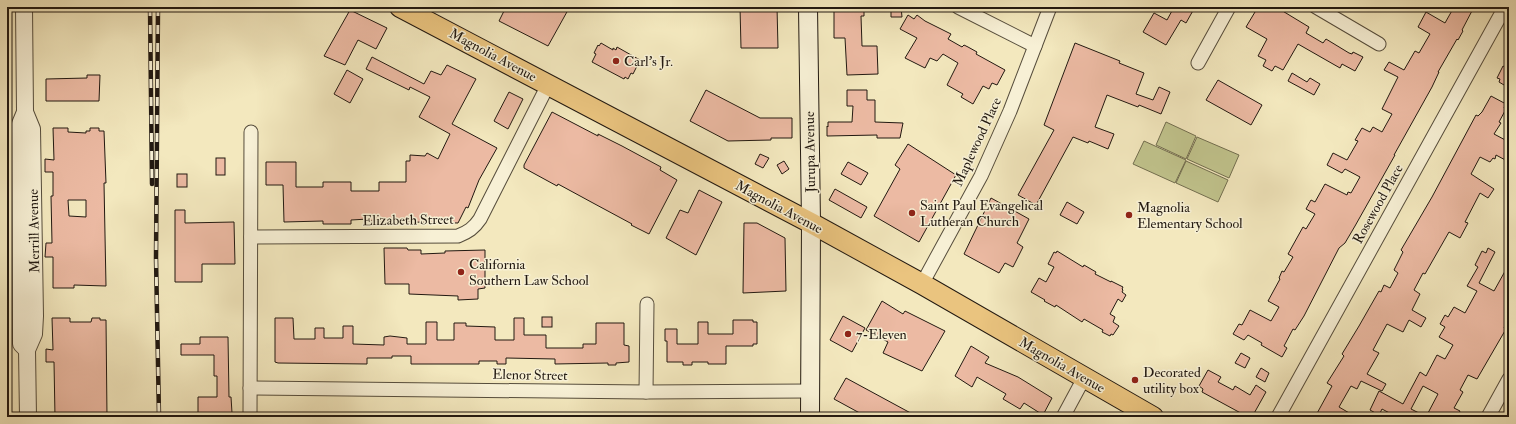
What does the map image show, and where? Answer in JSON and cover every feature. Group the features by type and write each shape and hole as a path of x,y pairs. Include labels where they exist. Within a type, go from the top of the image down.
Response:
{"main road":[{"name":"Magnolia Avenue","path":"400,7 811,223 922,284 1153,417"},
{"name":"Jurupa Avenue","path":"808,7 811,223 810,417"}],"street":[{"name":"Merrill Avenue","path":"24,7 25,112 32,129 35,316 34,334 27,350 28,417"},
{"path":"958,7 1035,46"},
{"name":"Maplewood Place","path":"922,284 981,176 1010,111 1050,7"},
{"path":"1198,63 1229,7"},
{"path":"1316,7 1379,44"},
{"name":"Rosewood Place","path":"1278,417 1505,7"},
{"name":"Elizabeth Street","path":"251,237 458,236 467,233 474,228 480,219 548,85"},
{"path":"250,417 251,132"},
{"path":"646,392 647,304"},
{"path":"1063,417 1084,378"},
{"path":"1488,417 1509,379"},
{"name":"Elenor Street","path":"250,388 646,392 810,391"}],"green space":[{"path":"1166,122 1196,136 1186,159 1156,145"},
{"path":"1197,137 1239,155 1229,178 1187,159"},
{"path":"1144,141 1186,160 1175,183 1133,164"},
{"path":"1186,161 1228,180 1218,202 1176,183"}],"building":[{"path":"506,7 563,7 568,10 548,46 499,21"},
{"path":"740,7 777,7 778,48 741,48"},
{"path":"834,7 864,7 864,16 861,16 862,46 877,46 878,74 847,75 845,38 834,38"},
{"path":"891,7 901,7 902,17 891,17"},
{"path":"1176,7 1195,7 1186,23 1181,20 1166,45 1143,32 1154,13 1167,20 1173,9 1174,10"},
{"path":"1258,7 1276,7 1309,27 1306,33 1323,43 1326,39 1349,53 1352,54 1353,52 1363,57 1355,71 1342,64 1340,68 1298,44 1283,70 1275,66 1272,71 1263,66 1266,60 1258,56 1267,39 1246,27"},
{"path":"1454,7 1474,7 1462,30 1463,31 1438,72 1432,87 1395,155 1345,243 1339,248 1304,316 1295,330 1293,329 1284,346 1287,348 1282,357 1261,345 1262,343 1248,335 1244,340 1233,334 1239,324 1242,325 1250,310 1271,321 1279,307 1268,301 1280,279 1279,278 1282,271 1284,272 1293,257 1288,254 1303,227 1306,229 1315,214 1306,209 1311,200 1315,202 1325,184 1347,195 1348,192 1351,193 1360,177 1345,169 1342,173 1327,165 1333,153 1347,160 1358,141 1355,140 1362,128 1370,132 1373,127 1382,132 1392,114 1382,109 1398,77 1384,70 1389,62 1404,70 1415,51 1419,53 1430,34 1418,27 1426,12 1445,23"},
{"path":"350,10 387,28 376,49 358,40 345,65 324,56"},
{"path":"908,15 914,19 917,15 925,21 951,34 948,39 962,47 964,45 968,47 977,52 976,54 1005,70 997,85 992,83 989,89 983,86 973,104 961,97 963,94 947,85 958,63 943,54 937,61 930,58 925,68 905,58 917,38 900,29"},
{"name":"Carl's Jr.","path":"601,43 613,50 613,48 616,50 617,47 640,60 633,74 631,73 628,79 625,77 624,79 592,62 596,54 594,53 598,45 599,46"},
{"path":"1075,43 1120,61 1119,63 1144,73 1136,94 1153,100 1159,87 1170,92 1161,114 1107,95 1095,127 1114,134 1108,149 1089,141 1088,143 1073,137 1036,205 1018,195 1054,130 1044,125"},
{"path":"372,57 424,84 431,71 441,75 447,65 476,79 452,124 497,148 479,180 468,208 466,207 458,223 368,221 368,219 351,220 351,224 323,224 323,221 284,222 283,185 266,185 266,162 296,162 296,187 323,187 323,182 351,182 351,191 379,191 379,182 406,182 406,161 410,161 410,155 425,156 427,153 438,159 450,134 419,117 430,97 410,87 409,90 366,69"},
{"path":"1509,64 1509,88 1499,82 1500,79 1497,78 1503,66 1507,68"},
{"path":"347,70 363,79 350,103 334,94"},
{"path":"1292,73 1307,82 1310,78 1320,84 1314,95 1288,81"},
{"path":"87,75 100,75 99,101 46,101 46,79 87,78"},
{"path":"1218,80 1262,105 1251,125 1206,100"},
{"path":"706,90 760,118 792,118 792,138 728,141 690,121"},
{"path":"847,90 867,90 867,100 875,100 875,122 903,123 900,138 877,138 877,135 827,136 828,122 852,122 853,106 847,106"},
{"path":"509,92 523,99 508,129 494,121"},
{"path":"1491,96 1506,104 1504,108 1506,109 1499,122 1501,123 1494,134 1509,142 1509,162 1496,155 1495,159 1493,158 1490,162 1480,157 1471,174 1494,189 1488,198 1480,193 1465,222 1468,223 1460,238 1449,232 1414,290 1420,294 1412,310 1426,318 1421,327 1409,320 1403,332 1387,324 1373,350 1379,353 1367,374 1386,384 1382,391 1361,381 1357,389 1351,386 1339,407 1356,417 1315,417 1332,386 1327,383 1344,356 1342,354 1379,291 1381,292 1384,285 1390,288 1398,273 1394,270 1403,252 1401,250 1432,197 1476,115 1478,116 1482,112"},
{"path":"552,112 661,167 660,170 677,180 649,234 558,184 557,186 524,168 524,165"},
{"path":"53,128 68,128 68,132 86,133 86,131 90,131 90,128 99,128 99,131 104,131 106,183 104,183 106,286 74,285 74,288 53,288 53,257 45,257 46,243 52,243 51,196 53,196 53,172 45,172 45,159 54,160","holes":["68,200 86,200 86,217 69,216"]},
{"path":"908,144 956,175 919,242 874,216 900,169 895,165"},
{"path":"760,154 769,158 763,168 755,164"},
{"path":"216,158 225,158 225,175 216,175"},
{"path":"784,161 789,169 782,174 777,165"},
{"path":"848,162 868,173 861,185 841,174"},
{"path":"177,174 187,174 187,187 177,187"},
{"path":"835,189 867,207 861,218 829,200"},
{"path":"699,190 722,202 696,255 666,238 680,210 688,213"},
{"path":"991,198 1029,219 1017,243 1023,247 1013,267 1005,263 999,273 964,254"},
{"path":"1067,202 1084,212 1077,224 1060,215"},
{"path":"175,210 185,210 185,223 234,222 235,264 202,264 202,282 175,282"},
{"path":"744,223 757,223 785,238 786,291 743,293"},
{"path":"384,248 407,248 408,250 421,250 421,254 445,253 445,251 485,250 485,288 478,289 478,299 458,300 458,296 409,294 409,284 385,284"},
{"path":"1488,248 1495,252 1479,283 1494,291 1509,264 1509,319 1504,328 1506,329 1477,379 1468,375 1460,390 1463,392 1454,408 1460,411 1457,417 1434,417 1428,413 1438,394 1423,386 1411,409 1427,417 1397,417 1382,409 1379,415 1370,410 1379,391 1403,404 1420,372 1426,376 1437,355 1445,359 1453,345 1439,337 1445,327 1440,324 1445,315 1448,317 1454,307 1465,313 1477,291 1467,286 1478,267 1475,265 1482,251 1486,253"},
{"path":"1057,251 1083,267 1084,265 1096,272 1095,274 1123,287 1122,292 1126,295 1122,302 1118,299 1110,314 1115,317 1113,322 1119,326 1113,335 1111,334 1110,336 1102,332 1103,330 1084,319 1082,322 1056,305 1055,307 1031,292 1039,278 1046,282 1054,267 1048,264 1054,252 1056,253"},
{"path":"882,301 903,314 905,311 945,331 922,371 883,353 888,342 866,330"},
{"name":"7-Eleven","path":"843,316 865,328 852,352 830,340"},
{"path":"542,317 552,317 552,327 542,327"},
{"path":"52,318 70,318 70,322 91,322 92,318 106,320 107,417 55,417 54,362 46,362 46,349 53,350"},
{"path":"275,318 293,318 294,339 315,339 315,328 324,328 324,338 343,338 343,326 353,326 353,344 384,345 384,337 390,336 407,338 407,344 426,344 426,322 437,322 437,340 454,340 454,323 466,323 466,326 495,327 495,340 514,340 514,318 524,318 524,335 546,335 546,348 583,348 583,344 596,344 596,323 624,323 624,345 629,346 629,362 616,363 616,365 608,365 608,363 555,364 555,359 506,358 506,364 497,364 497,361 479,361 479,364 411,364 411,356 392,356 392,358 367,358 367,364 278,363 275,362"},
{"path":"733,320 753,320 753,322 757,322 757,344 753,344 753,346 726,346 726,364 692,362 692,365 683,365 683,362 667,362 667,341 665,341 665,329 677,329 677,344 698,344 698,322 708,322 708,334 733,334"},
{"path":"200,337 228,337 229,397 231,397 232,413 226,413 226,417 209,417 209,413 198,413 198,397 217,397 217,376 214,376 214,355 181,355 181,344 200,344"},
{"path":"971,346 989,357 985,363 1018,377 1052,398 1043,415 1024,403 1020,409 1003,399 1006,394 977,377 972,387 955,376"},
{"path":"1241,353 1250,358 1245,368 1235,363"},
{"path":"1261,368 1269,373 1265,382 1256,377"},
{"path":"1208,370 1221,377 1218,382 1233,390 1235,386 1250,395 1256,385 1266,392 1252,417 1248,417 1202,392 1203,389 1199,386"},
{"path":"846,378 918,417 867,417 834,399"}],"railway":[{"path":"150,7 152,184"},
{"path":"158,7 156,258 159,417"}],"place":[{"name":"Carl's Jr.","path":"616,61"},
{"name":"Saint Paul Evangelical Lutheran Church","path":"912,213"},
{"name":"Magnolia Elementary School","path":"1129,215"},
{"name":"California Southern Law School","path":"461,272"},
{"name":"7-Eleven","path":"848,334"},
{"name":"Decorated utility box","path":"1135,380"}]}
